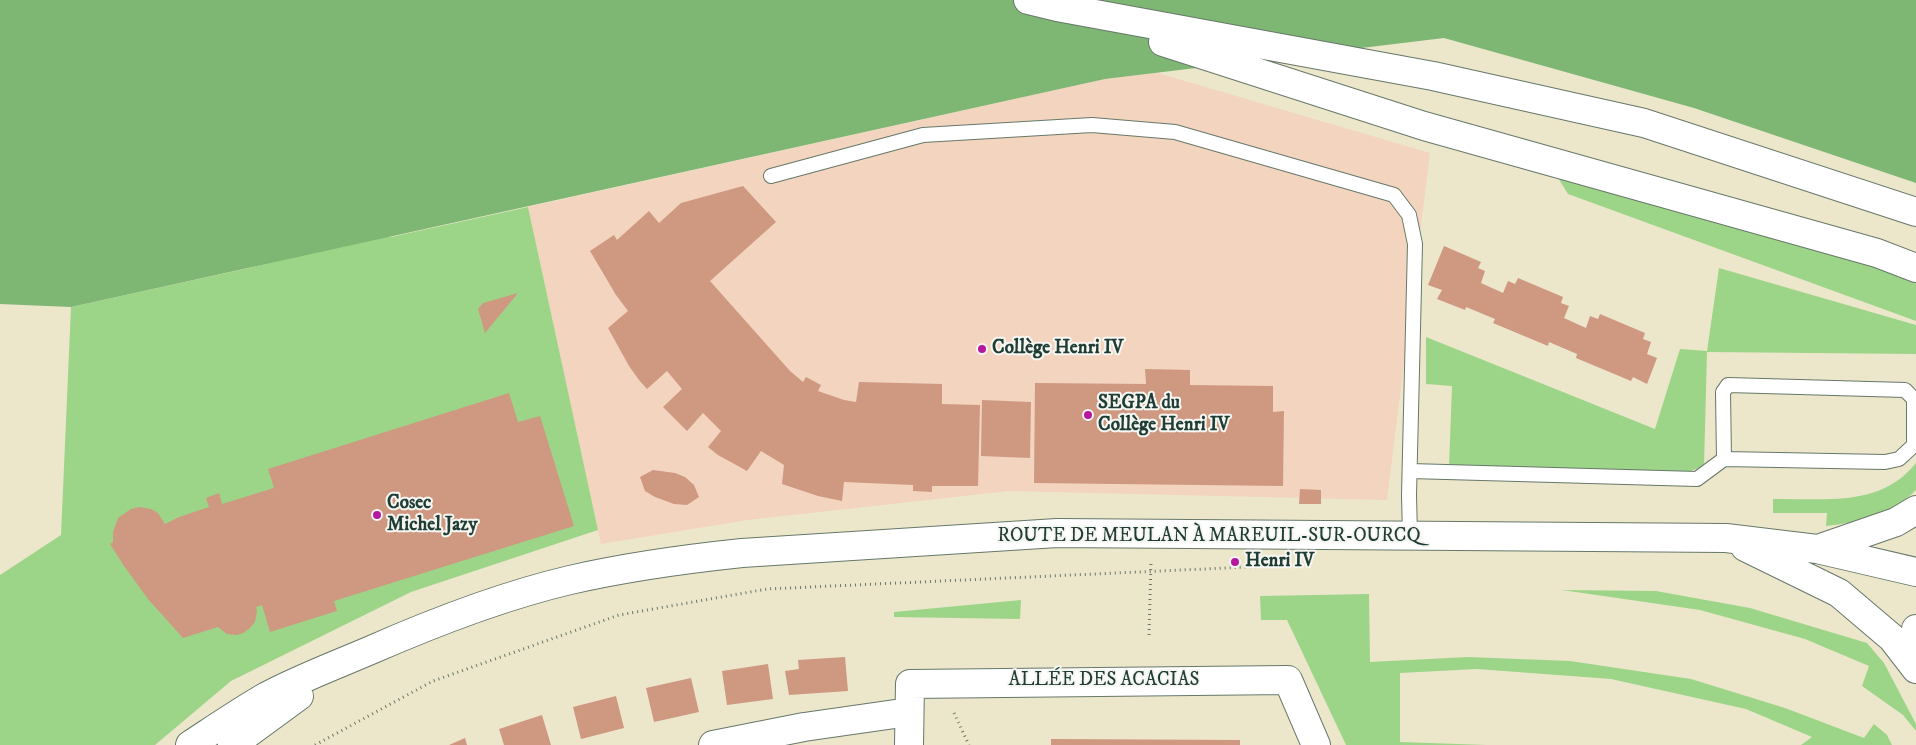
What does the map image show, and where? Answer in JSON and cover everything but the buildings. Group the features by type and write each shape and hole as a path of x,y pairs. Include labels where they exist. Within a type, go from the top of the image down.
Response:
{"street":[{"path":"1028,0 1057,7 1433,76 1644,123 1916,212"},
{"path":"1057,7 1424,126 1867,251 1916,268"},
{"name":"ROUTE DE MEULAN À MAREUIL-SUR-OURCQ","path":"1818,549 1896,522 1916,510"},
{"name":"ROUTE DE MEULAN À MAREUIL-SUR-OURCQ","path":"190,745 266,697 306,677 415,631 516,594 571,580 697,558 760,552 1057,533 1726,538 1818,549 1916,572"},
{"path":"1726,538 1840,593 1892,638 1916,669"},
{"path":"1916,628 1916,637"},
{"name":"ROUTE DE MEULAN À MAREUIL-SUR-OURCQ","path":"232,745 347,660"},
{"name":"ALLÉE DES ACACIAS","path":"909,745 910,684 1288,680 1316,745"},
{"path":"713,745 804,726 909,712"}],"lane":[{"path":"771,176 923,135 1092,125 1175,132 1394,195 1409,215 1415,244 1410,536"},
{"path":"1410,471 1697,479 1724,459 1885,462 1899,459 1914,445 1914,400 1905,390 1728,385 1723,392 1724,459"}],"path":[{"path":"1149,635 1152,533"},
{"path":"315,745 434,681 619,615 766,589 1273,566"}],"shaded area":[{"name":"Collège Henri IV","path":"1158,73 1430,153 1387,500 1009,491 747,520 601,544 528,207 1105,79"}],"green space":[{"path":"0,0 1916,0 1916,183 1694,108 1444,38 1105,79 71,307 0,304"},
{"path":"1555,173 1883,269 1916,281 1916,321 1568,194"},
{"path":"528,207 598,530 411,592 231,681 155,745 0,745 0,575 61,535 71,307 249,268 377,235 391,237"},
{"path":"1719,268 1916,325 1916,354 1707,352 1704,466 1688,472 1449,467 1452,386 1426,384 1426,337 1655,429 1680,349 1707,351"},
{"path":"1916,463 1916,490 1897,505 1874,516 1826,526 1827,513 1773,513 1773,499 1832,499 1869,494 1886,487 1902,477"},
{"path":"1562,590 1656,591 1750,608 1867,643 1884,663 1916,724 1916,731 1903,715 1862,686 1869,666 1805,639 1700,610"},
{"path":"1369,594 1370,662 1468,657 1570,661 1691,679 1785,708 1864,738 1874,724 1887,735 1892,745 1801,745 1812,737 1746,709 1611,679 1477,669 1400,673 1400,742 1487,745 1346,745 1287,620 1261,620 1260,596"},
{"path":"1021,600 1020,619 894,617 894,612"}],"place":[{"name":"Collège Henri IV","path":"982,349"},
{"name":"SEGPA du Collège Henri IV","path":"1088,415"},
{"name":"Cosec Michel Jazy","path":"377,515"},
{"name":"Henri IV","path":"1235,562"}]}
